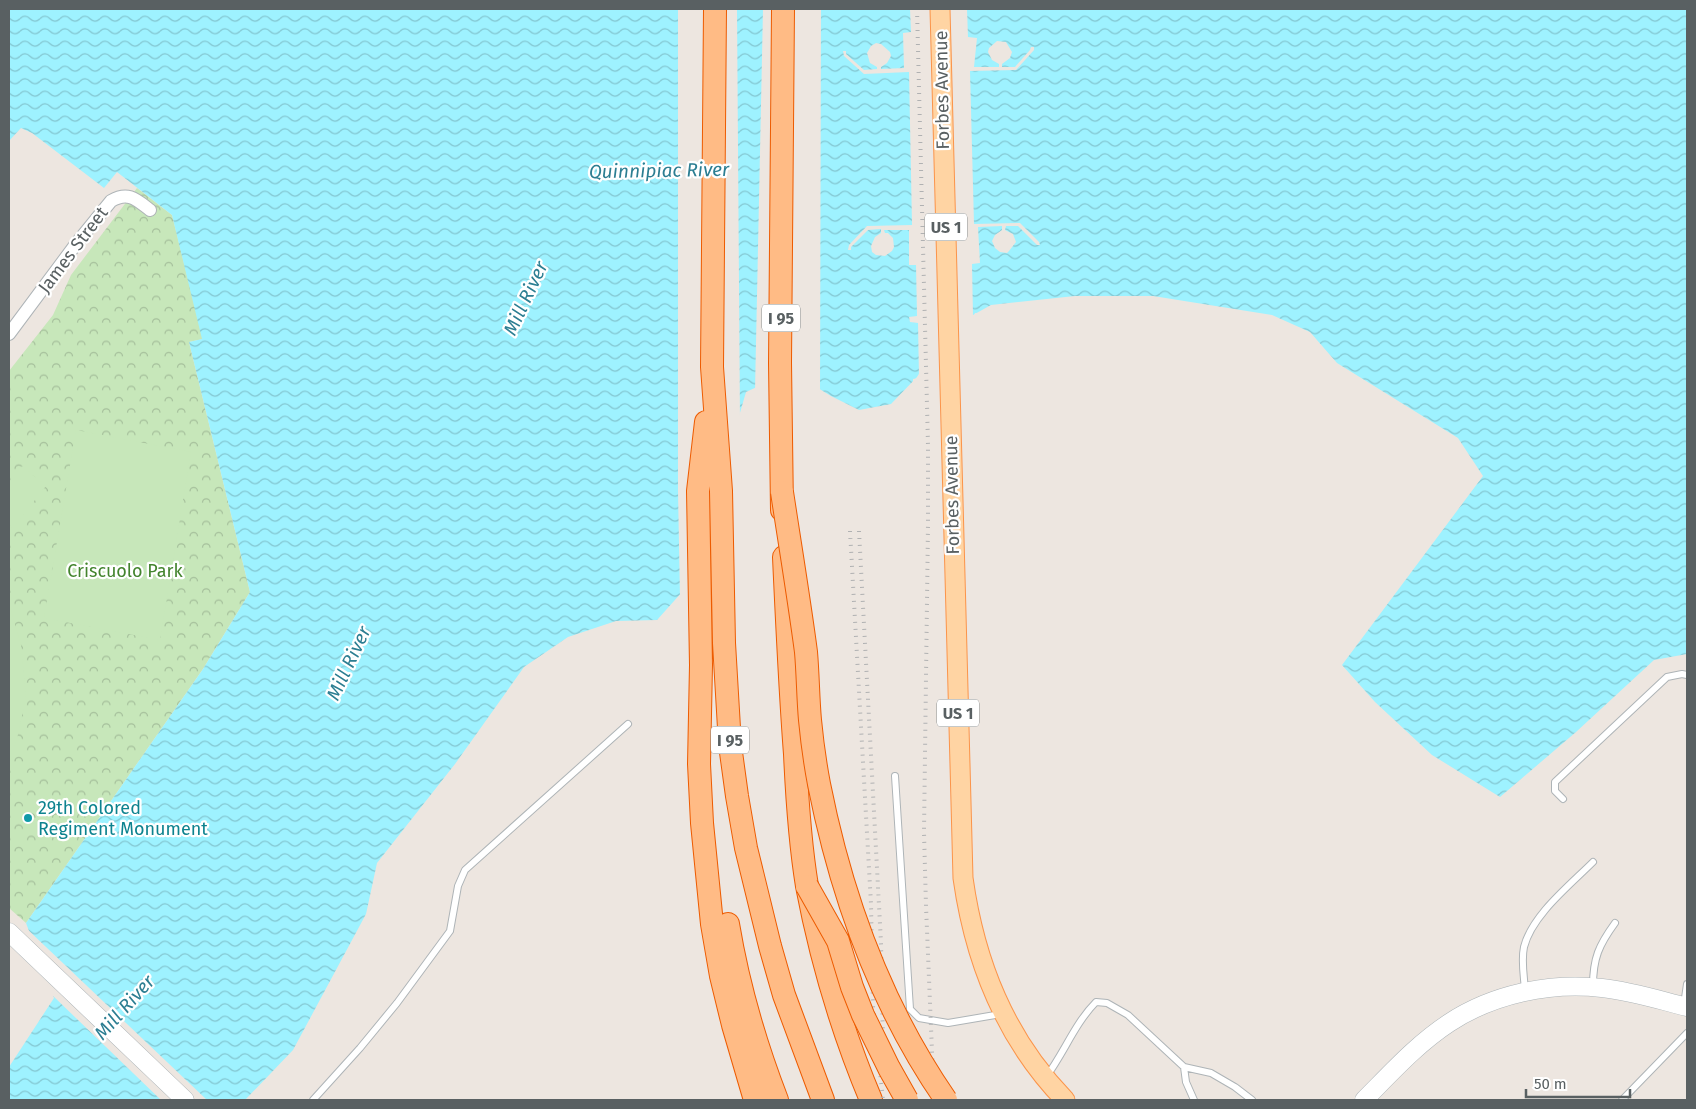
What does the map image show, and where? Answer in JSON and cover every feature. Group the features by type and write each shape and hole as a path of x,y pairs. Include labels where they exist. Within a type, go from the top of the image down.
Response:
{"highway":[{"name":"I 95","path":"715,9 712,367 721,491 726,685 730,745 746,848 758,896 782,987 823,1100"},
{"name":"I 95","path":"783,9 780,363 782,492 791,697 800,834 807,886 829,984 845,1033 871,1100"},
{"path":"712,367 698,491 701,665 699,764 702,823 712,924 721,976 754,1100"},
{"path":"782,492 806,654 813,741 826,815 845,884 865,945 906,1035 930,1078 946,1100"},
{"path":"701,665 711,761 716,838 732,947 747,1011 777,1100"},
{"path":"807,886 838,940 852,987 863,1015 907,1100"}],"main road":[{"name":"Forbes Avenue","path":"940,9 961,854 966,903 979,953 1002,1013"},
{"path":"11,935 186,1100"},
{"path":"1364,1100 1426,1041 1450,1022 1502,998 1525,991 1576,986 1593,987 1629,992 1686,1007"},
{"name":"US 1","path":"1002,1013 1016,1039 1045,1078 1065,1100"}],"street":[{"name":"James Street","path":"9,334 76,244 111,201 118,196 126,196 135,199 150,210"}],"lane":[{"path":"1563,799 1555,791 1556,782 1667,677 1687,675"},
{"path":"312,1100 360,1048 397,1003 450,931 458,886 465,870 628,724"},
{"path":"895,776 910,1009 919,1018 948,1023 1002,1013"},
{"path":"1525,991 1523,960 1529,934 1546,909 1592,862"},
{"path":"1593,987 1593,968 1596,955 1600,944 1615,923"},
{"path":"1686,1007 1687,984"},
{"path":"1045,1078 1089,1010 1096,1002 1107,1003 1128,1015 1184,1067 1211,1073 1252,1100"},
{"path":"1622,1100 1687,1033"},
{"path":"1184,1067 1186,1082 1194,1100"}],"green space":[{"name":"Criscuolo Park","path":"137,188 172,215 203,339 189,342 250,592 203,669 26,923 9,908 9,371 53,315 71,275"},
{"path":"76,430 191,452 160,640 44,618"},
{"path":"22,466 46,486 13,528 9,525 9,482"},
{"path":"9,603 21,645 26,698 17,739 9,760"}],"water":[{"path":"9,9 1687,9 1687,654 1654,660 1576,732 1500,797 1432,755 1375,702 1342,665 1483,476 1458,438 1337,363 1310,332 1272,315 1153,296 1075,296 991,305 946,330 917,377 891,404 859,410 808,382 772,380 746,392 691,582 657,620 616,621 568,637 524,667 455,764 377,863 366,914 293,1050 245,1100 9,1100 9,1067 54,998 26,923 203,669 250,592 189,342 202,339 172,215 117,172 104,188 32,133 21,128 9,141"}],"pier":[{"path":"678,9 737,9 740,420 693,583 680,598 678,491"},
{"path":"763,9 821,9 820,392 808,385 773,383 755,391"},
{"path":"910,9 967,9 968,37 977,38 974,67 999,67 999,64 992,60 988,52 989,48 997,41 1006,42 1012,52 1010,58 1002,64 1002,67 1015,67 1031,47 1034,47 1034,50 1016,70 970,71 974,224 1020,223 1040,245 1037,245 1018,226 1006,226 1005,230 1013,234 1016,242 1007,253 1000,252 995,248 992,241 995,235 1002,230 1002,226 978,227 980,263 972,264 973,316 975,313 982,313 948,332 920,378 913,385 913,379 919,378 918,323 910,322 909,317 917,316 916,265 909,265 909,230 884,230 885,233 888,233 893,238 894,247 885,256 876,255 872,252 871,246 875,237 881,233 881,229 868,230 851,247 851,250 848,250 849,245 867,226 912,225 909,72 864,74 844,56 843,51 846,51 846,54 864,70 877,69 877,67 870,63 867,53 871,46 876,43 881,44 890,52 891,56 881,69 904,68 903,33 911,32"},
{"path":"25,927 207,1100 161,1100 50,993"}],"railway":[{"path":"917,9 928,445 924,832 934,1100"},
{"path":"850,531 871,904 873,1006 883,1100"},
{"path":"859,531 881,943 883,1041"},
{"path":"945,1082 945,1100"}],"place":[{"name":"29th Colored Regiment Monument","path":"28,818"}],"water label":[{"name":"Quinnipiac River","path":"659,170"},
{"name":"Mill River","path":"525,298"},
{"name":"Mill River","path":"348,663"},
{"name":"Mill River","path":"124,1007"}]}
